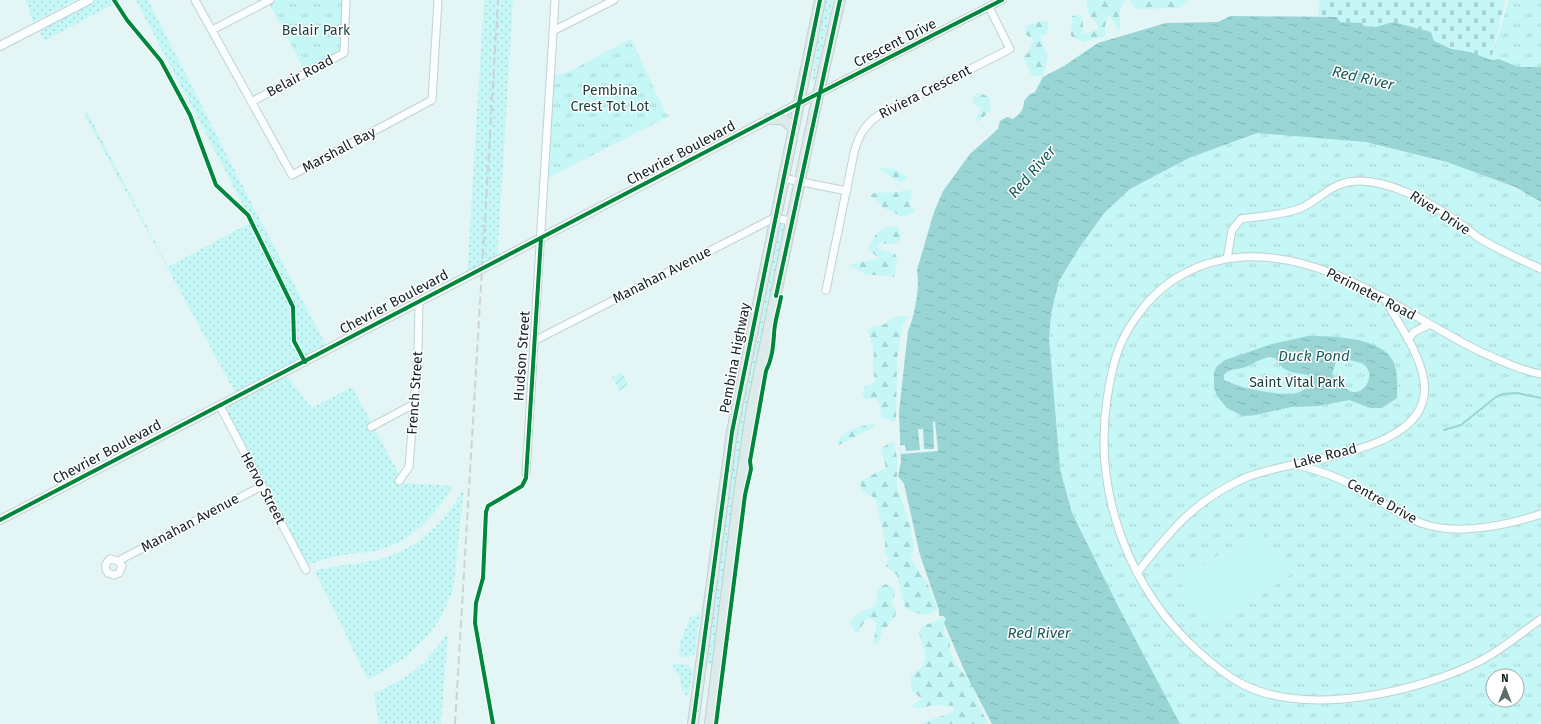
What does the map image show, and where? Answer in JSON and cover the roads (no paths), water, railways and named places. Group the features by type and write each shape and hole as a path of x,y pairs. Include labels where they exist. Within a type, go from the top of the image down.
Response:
{"main road":[{"name":"Pembina Highway","path":"693,724 725,473 755,312 820,0"},
{"name":"Pembina Highway","path":"710,724 746,442 818,94 840,0"},
{"path":"769,119 783,120 793,128"},
{"path":"755,312 772,316"}],"street":[{"path":"0,46 89,0"},
{"name":"Marshall Bay","path":"195,0 292,175 432,100 438,0"},
{"path":"212,30 270,0"},
{"name":"Belair Road","path":"251,102 344,53 346,0"},
{"name":"Hudson Street","path":"526,474 555,0"},
{"path":"553,31 614,0"},
{"name":"Crescent Drive","path":"798,104 1002,0"},
{"name":"Riviera Crescent","path":"826,290 856,144 864,128 870,122 900,104 1010,49 989,7"},
{"name":"Chevrier Boulevard","path":"0,520 798,104"},
{"path":"782,178 846,191"},
{"name":"River Drive","path":"1227,259 1228,242 1232,230 1241,220 1293,212 1303,208 1335,186 1349,182 1364,182 1400,189 1417,196 1443,212 1493,247 1541,269"},
{"path":"774,218 791,221"},
{"name":"Manahan Avenue","path":"534,341 774,218"},
{"name":"Perimeter Road","path":"1541,374 1500,361 1353,282 1312,265 1264,258 1227,259 1177,276 1159,289 1143,307 1125,333 1112,365 1103,431 1105,471 1108,493 1126,550 1137,573 1169,621 1192,646 1216,667 1246,686 1292,698 1316,700 1346,699 1402,689 1436,679 1483,659 1541,619"},
{"name":"Lake Road","path":"1137,573 1179,521 1198,505 1246,477 1270,469 1346,453 1381,440 1400,430 1415,418 1424,401 1425,390 1418,361 1385,299"},
{"name":"French Street","path":"399,481 409,467 418,354 419,302"},
{"path":"1408,340 1414,332 1430,324"},
{"path":"371,427 414,404"},
{"name":"Hervo Street","path":"220,406 306,570"},
{"name":"Centre Drive","path":"1296,464 1332,475 1354,485 1404,515 1426,525 1438,528 1451,529 1499,525 1541,514"},
{"name":"Manahan Avenue","path":"118,561 262,486"}],"water":[{"name":"Red River","path":"1230,16 1337,17 1340,22 1362,23 1364,26 1376,27 1393,22 1431,32 1434,41 1452,49 1470,52 1491,60 1499,59 1518,67 1541,67 1541,202 1515,187 1447,162 1366,142 1257,133 1189,158 1130,189 1105,212 1079,248 1059,281 1051,314 1049,338 1060,469 1072,513 1118,606 1180,724 992,724 965,672 944,623 946,619 943,616 939,616 939,610 920,555 904,484 898,476 901,462 899,412 908,331 913,317 916,301 918,284 917,270 934,212 943,191 970,154 998,129 1000,121 1007,117 1013,119 1020,113 1024,101 1029,95 1035,92 1043,77 1064,66 1098,43 1166,23 1218,22"},
{"name":"Duck Pond","path":"1308,336 1318,336 1355,340 1378,347 1387,353 1395,365 1397,398 1382,408 1370,408 1349,400 1318,406 1291,407 1256,415 1243,416 1227,408 1217,396 1214,387 1214,372 1217,366 1225,360 1272,344","holes":["1269,357 1275,358 1282,367 1289,371 1308,375 1310,384 1300,392 1283,394 1250,389 1224,380 1224,375 1228,371 1245,367","1347,360 1363,364 1369,372 1369,380 1367,384 1357,392 1347,390 1332,374 1336,362"]}],"waterway":[{"path":"1444,430 1461,425 1496,397 1503,394 1517,393 1541,398"}],"railway":[{"path":"455,724 498,0"}],"park label":[{"name":"Belair Park","path":"316,30"},
{"name":"Pembina Crest Tot Lot","path":"610,98"},
{"name":"Saint Vital Park","path":"1297,382"}]}
